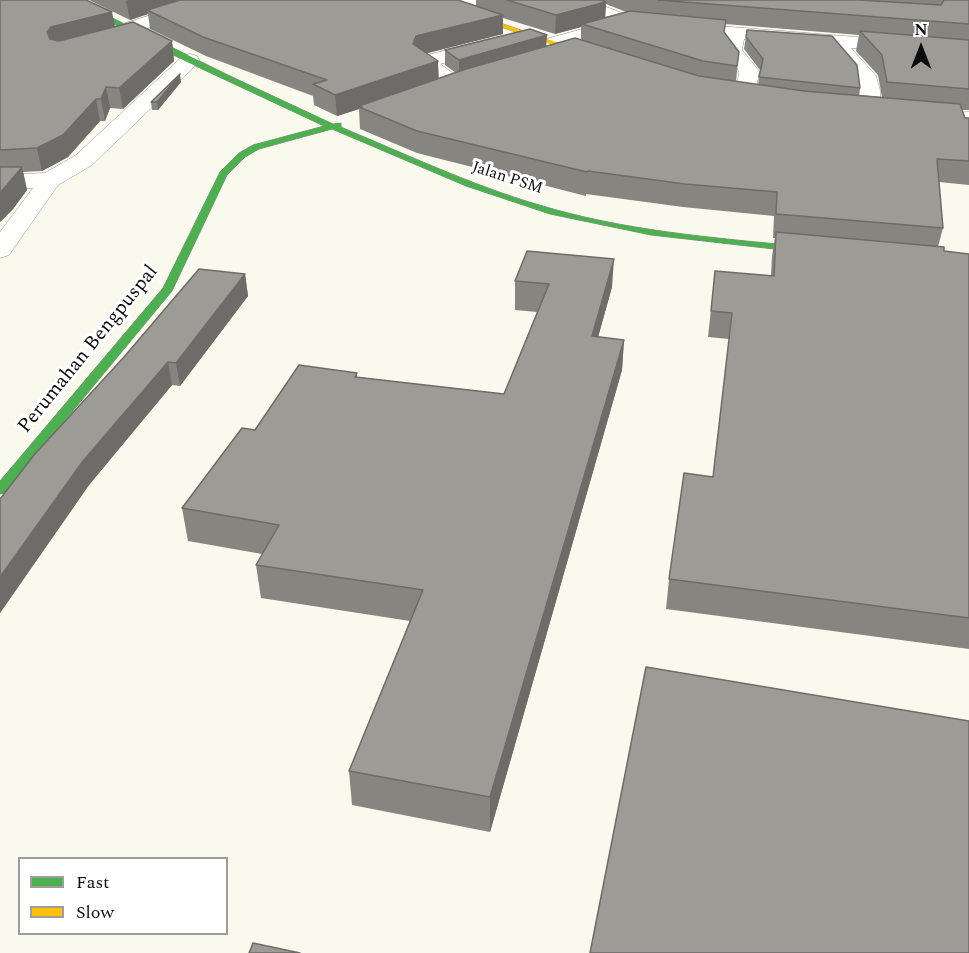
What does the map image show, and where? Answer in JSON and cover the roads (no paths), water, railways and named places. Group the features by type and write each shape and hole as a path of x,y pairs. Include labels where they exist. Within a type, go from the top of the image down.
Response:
{"street":[{"name":"Jalan PSM","path":"71,0 190,60 332,127 455,180 553,212 688,239 828,252"},
{"path":"106,42 215,0"},
{"path":"453,9 478,0"},
{"path":"573,0 629,22 736,34 969,52"},
{"path":"453,9 529,35 552,49 574,49 607,60"},
{"path":"552,49 629,22"},
{"path":"734,96 747,90 749,71 733,50 736,34"},
{"path":"463,82 424,62 529,35"},
{"path":"840,42 842,53 864,72 871,88 871,110"},
{"path":"0,250 50,180 84,160 190,60"},
{"path":"438,90 463,82"},
{"path":"734,96 760,99"},
{"name":"Perumahan Bengpuspal","path":"0,490 168,289 223,174 242,155 256,147 350,121"},
{"path":"0,182 50,180"}]}
